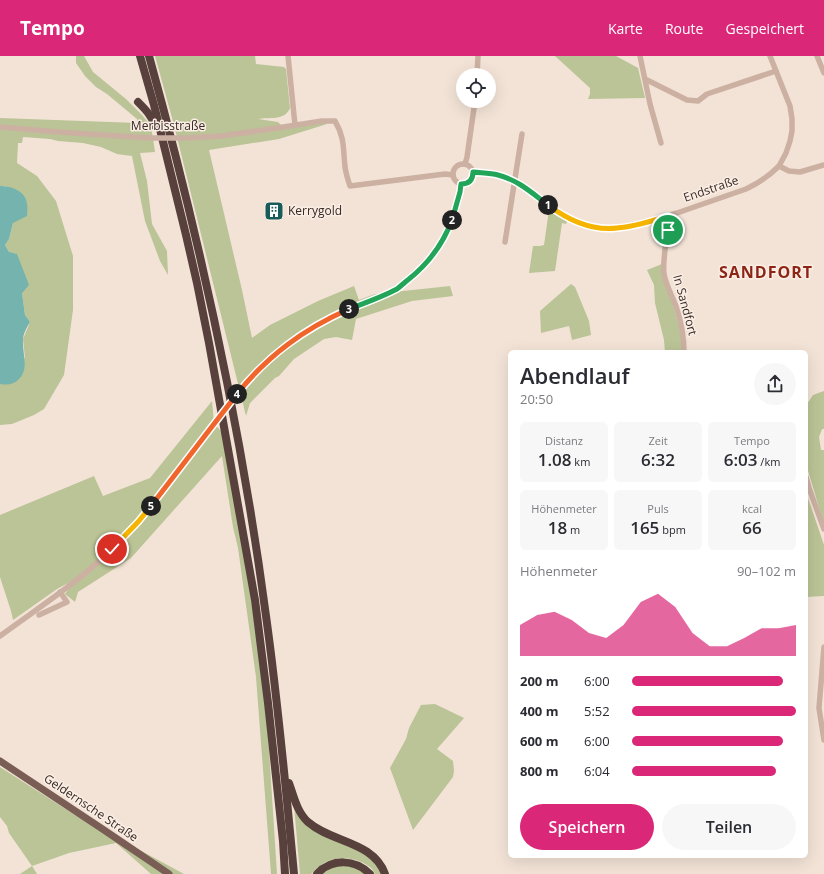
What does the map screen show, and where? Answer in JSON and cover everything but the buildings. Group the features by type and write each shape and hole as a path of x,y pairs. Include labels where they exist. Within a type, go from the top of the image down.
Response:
{"highway":[{"path":"140,56 154,105 186,235 209,343 255,600 268,703 283,841 285,874"},
{"path":"149,56 186,194 217,331 236,427 266,614 285,768 294,874"},
{"path":"138,102 153,120 169,166"},
{"path":"285,768 297,807 308,822 319,830 372,854 380,864 385,874"},
{"path":"317,874 326,866 342,862 352,863 361,867 370,874"}],"main road":[{"name":"Geldernsche Straße","path":"0,761 169,874"}],"street":[{"path":"288,56 295,125"},
{"path":"477,68 478,56"},
{"path":"640,56 650,104 661,143"},
{"path":"770,56 790,106 792,119 790,142 779,166 789,171 800,172 824,165"},
{"path":"817,56 824,73"},
{"path":"645,79 687,100 698,101 707,94 776,70"},
{"path":"465,164 474,108"},
{"name":"Merbisstraße","path":"0,127 150,138 187,138 221,136 322,121 335,121 342,136 350,186 445,174 453,175"},
{"path":"505,242 522,134"},
{"path":"465,164 470,167 473,172 471,180 465,184 461,184 453,175 455,169 459,165 465,164"},
{"name":"Endstraße","path":"473,172 498,175 515,181 558,212 585,225 617,229 668,216 746,189 760,182 779,166"},
{"path":"0,636 95,565 112,549 138,522 160,495 241,389 284,347 314,327 349,309 398,288 415,274 439,247 454,214 461,184"},
{"name":"In Sandfort","path":"668,216 664,274 680,323 684,350"},
{"path":"808,484 824,529"},
{"path":"39,616 67,602 60,592"},
{"path":"824,647 819,708 824,740"}],"green space":[{"path":"76,56 84,56 93,72 126,99 151,126 155,152 140,153 147,181 152,224 167,251 168,275 160,261 145,221 132,156 117,154 101,147 83,143 23,137 22,143 18,143 17,163 37,176 56,201 73,256 73,310 64,375 44,409 12,424 0,425 0,384 25,358 23,339 30,322 25,315 22,293 9,252 5,245 9,239 13,223 6,186 0,186 0,118 138,123 137,119 107,94 96,87 85,76 76,63"},
{"path":"155,56 255,56 256,64 284,67 286,69 290,108 288,112 276,118 258,119 278,122 281,125 326,122 327,124 279,139 209,150 252,338 270,325 318,301 354,286 359,300 375,294 450,286 453,296 412,301 356,319 352,340 336,337 324,339 294,359 279,376 275,378 250,403 246,416 174,125"},
{"path":"555,56 616,56 638,68 645,98 588,99 590,88"},
{"path":"549,210 567,221 566,224 562,223 555,271 529,273 533,246 544,245"},
{"path":"662,264 680,330 683,350 665,350 664,340 655,303 654,285 647,270"},
{"path":"571,284 575,287 589,321 591,335 572,340 569,326 541,333 540,311"},
{"path":"824,391 824,429 822,429 819,437 821,450 824,450 824,524 808,471 808,402 813,395"},
{"path":"212,401 214,423 226,437 243,522 251,599 266,703 277,874 271,874 256,677 238,548 233,527 222,456 131,558 78,592 75,602 65,594 76,579 57,589 13,620 0,577 0,515 94,476 103,496 150,478"},
{"path":"808,498 824,545 824,596 808,597"},
{"path":"435,704 464,718 437,749 453,761 453,777 413,830 390,768 406,739 409,728 421,705"},
{"path":"0,767 75,815 184,874 151,874 116,843 69,853 32,866 9,833 7,826 0,817"},
{"path":"294,805 297,812 370,857 382,874 375,874 372,869 362,862 343,858 326,862 311,874 300,874"},
{"path":"32,866 37,874 20,874"},
{"path":"335,866 351,867 366,874 322,874"}],"water":[{"path":"0,186 13,188 21,193 26,199 27,207 27,216 13,223 9,239 5,245 9,252 17,254 29,285 22,293 25,315 30,322 23,338 25,366 22,376 12,384 0,384"}],"place":[{"name":"Kerrygold","path":"274,211"}],"district":[{"name":"SANDFORT","path":"766,272"}],"route":[{"path":"112,549 141,519 241,389 266,363 299,336 331,317 398,288 427,262 439,247 448,229 454,214 461,184 465,184 471,180 473,172 498,175 515,181 558,212 585,225 617,229 668,216 668,230"}]}
